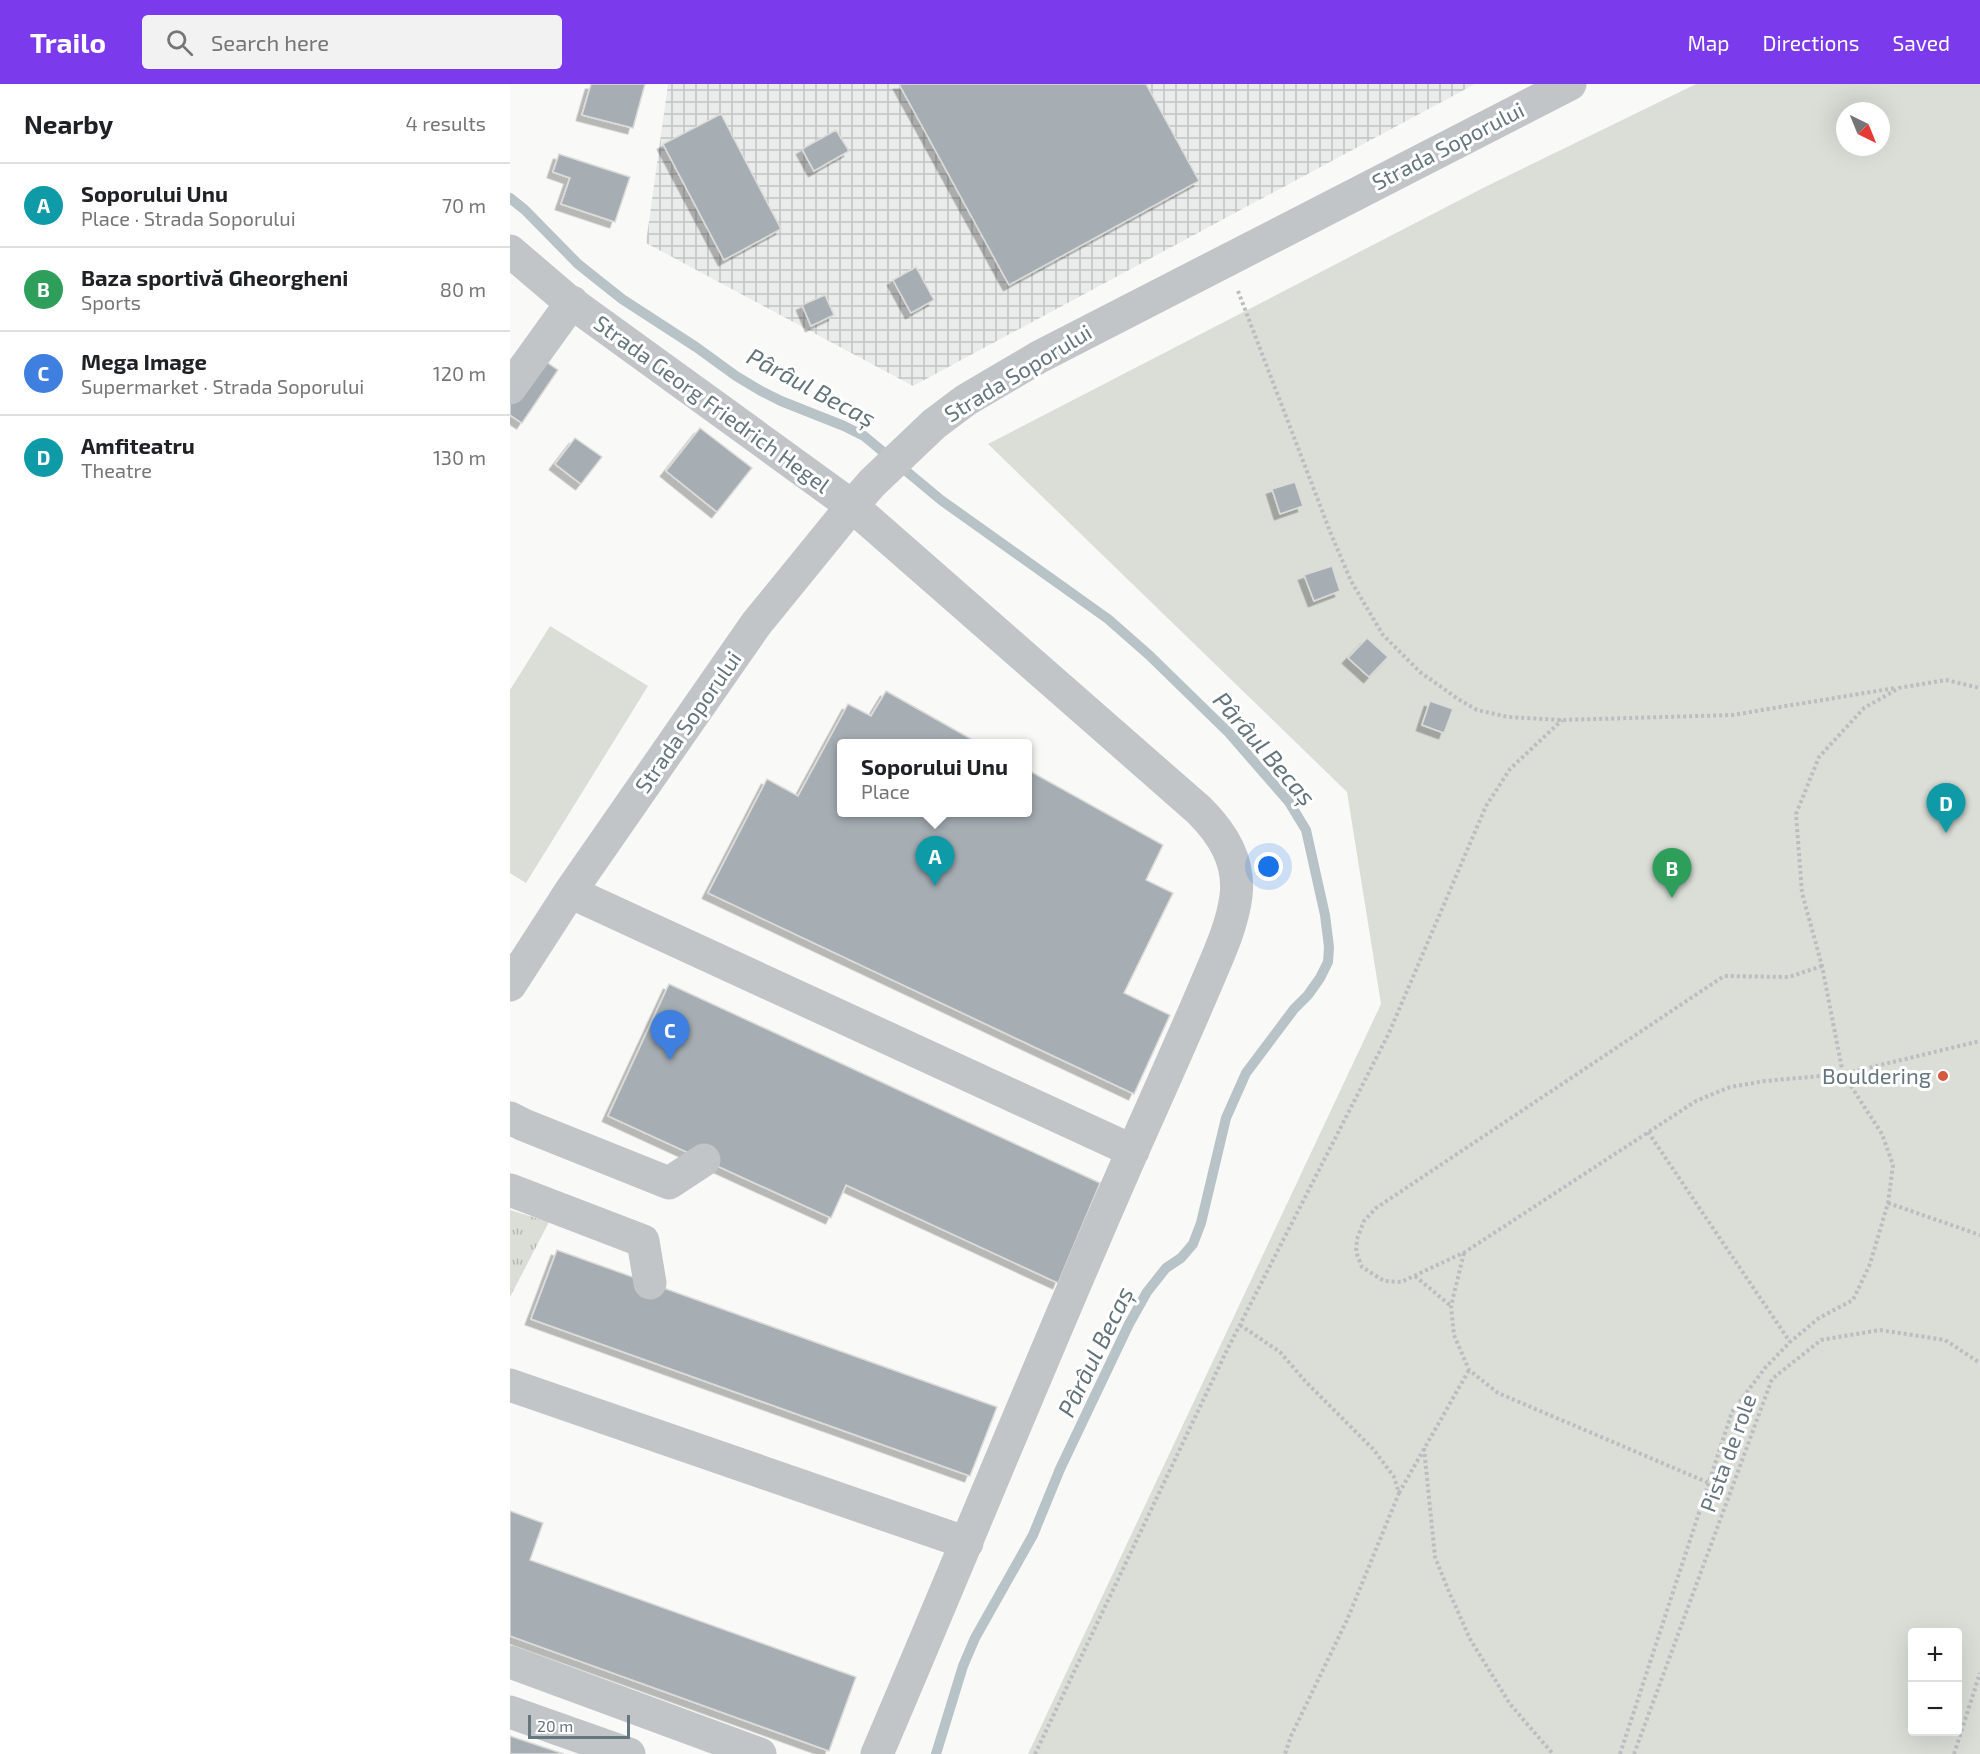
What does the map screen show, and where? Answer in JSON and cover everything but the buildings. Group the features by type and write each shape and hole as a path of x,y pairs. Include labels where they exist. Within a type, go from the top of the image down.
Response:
{"street":[{"name":"Strada Soporului","path":"510,985 570,892 756,624 862,495 934,424 966,400 1039,357 1570,84"},
{"name":"Strada Georg Friedrich Hegel","path":"510,251 572,302 862,495 1212,823 1229,849 1237,877 1236,896 1230,923 1187,1029 877,1754"},
{"name":"Strada Georg Friedrich Hegel","path":"510,388 572,302"},
{"path":"570,892 1133,1151"},
{"path":"510,1118 669,1183 704,1160"},
{"path":"510,1190 643,1241 650,1283"},
{"path":"510,1385 967,1543"},
{"path":"510,1662 760,1754"},
{"path":"510,1712 629,1754"}],"path":[{"path":"1238,290 1351,581 1383,635 1420,672 1477,710 1508,717 1562,720 1732,715 1946,680 1980,688"},
{"path":"1620,1754 1732,1412 1765,1368 1790,1342 1819,1318 1853,1300 1870,1264 1888,1203 1893,1165 1882,1134 1843,1074 1822,966 1802,893 1796,814 1820,757 1864,708 1899,688"},
{"path":"1035,1754 1240,1325 1389,1033 1486,806 1510,769 1562,720"},
{"path":"1822,966 1789,978 1724,976 1376,1208 1364,1221 1357,1239 1356,1252 1362,1267 1384,1281 1401,1282 1465,1252 1696,1101 1730,1087 1765,1081 1843,1074 1980,1041"},
{"path":"1648,1132 1790,1342"},
{"path":"1888,1203 1980,1234"},
{"path":"1465,1252 1451,1306 1454,1335 1469,1370 1498,1393 1709,1483"},
{"path":"1414,1276 1451,1306"},
{"path":"1240,1325 1280,1352 1306,1382 1374,1450 1395,1477 1399,1494"},
{"name":"Pista de role","path":"1634,1754 1772,1380 1821,1340 1880,1330 1945,1340 1980,1363"},
{"path":"1285,1754 1291,1736 1347,1620 1399,1494 1469,1370"},
{"path":"1424,1448 1435,1557 1447,1587 1470,1640 1510,1704 1553,1754"},
{"path":"1954,1754 1980,1673"}],"shaded area":[{"path":"668,84 1475,84 913,386 646,243"}],"green space":[{"path":"1696,84 1980,84 1980,1754 1028,1754 1381,1004 1347,792 988,444 1485,187"},
{"path":"550,626 648,686 526,883 510,873 510,690"},
{"path":"510,1210 549,1222 510,1297"}],"waterway":[{"name":"Pârâul Becaș","path":"510,198 525,210 578,264 622,299 761,391 864,436 941,500 1108,619 1149,655 1229,733 1289,802 1306,830 1325,915 1329,947 1328,962 1308,995 1294,1009 1246,1073 1226,1118 1201,1223 1193,1244 1181,1258 1166,1268 1147,1292 1129,1324 1060,1469 1033,1535 975,1638 963,1666 936,1754"}],"place":[{"name":"Amfiteatru","path":"1946,833"},
{"name":"Soporului Unu","path":"935,886"},
{"name":"Baza sportivă Gheorgheni","path":"1672,898"},
{"name":"Mega Image","path":"670,1060"},
{"name":"Bouldering","path":"1943,1076"}]}
